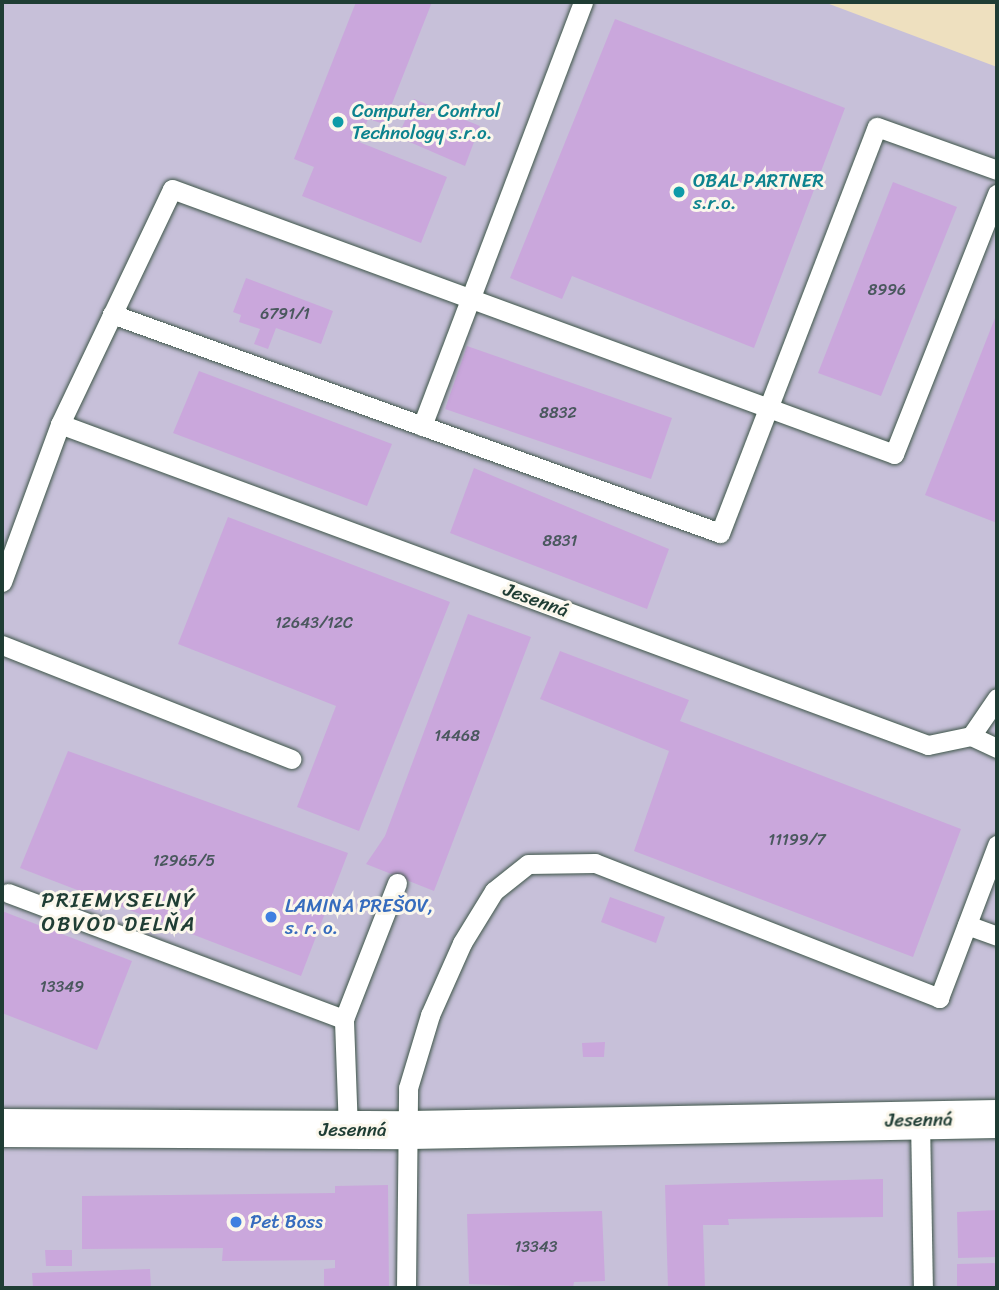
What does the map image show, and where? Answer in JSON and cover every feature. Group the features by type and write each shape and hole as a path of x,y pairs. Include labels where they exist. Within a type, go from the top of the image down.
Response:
{"street":[{"name":"Jesenná","path":"2,1128 410,1130 997,1119"}],"lane":[{"path":"422,426 583,2"},
{"path":"112,314 720,533 877,127 997,170"},
{"path":"2,582 60,424 172,190 894,454 997,194"},
{"name":"Jesenná","path":"60,424 928,745 971,736"},
{"path":"2,645 291,759"},
{"path":"997,698 971,736 997,748"},
{"path":"406,1288 410,1130 408,1088 430,1015 462,943 494,891 528,864 595,863 939,998 997,845"},
{"path":"348,1130 344,1019 397,883"},
{"path":"8,893 344,1019"},
{"path":"967,925 997,936"},
{"path":"920,1120 923,1288"}],"shaded area":[{"path":"2,2 824,2 997,67 997,1288 2,1288"}],"building":[{"name":"Computer Control Technology s.r.o.","path":"356,2 432,2 384,124 368,119 359,142 447,177 421,243 302,196 314,167 294,159"},
{"name":"OBAL PARTNER s.r.o.","path":"615,19 845,108 754,348 572,276 562,299 510,278"},
{"path":"414,99 480,126 465,166 398,137"},
{"path":"893,182 957,207 881,396 818,373"},
{"path":"246,278 333,311 321,344 276,328 268,349 254,344 260,329 239,322 241,315 233,312"},
{"path":"997,313 997,523 925,495"},
{"path":"467,346 672,418 651,479 445,409"},
{"path":"199,371 392,444 367,506 173,433"},
{"path":"474,468 669,549 647,609 450,533"},
{"path":"228,517 450,602 359,831 297,807 336,706 178,644"},
{"path":"468,614 531,637 434,891 366,864 385,836"},
{"path":"560,651 689,700 680,721 961,829 913,957 634,851 669,751 540,699"},
{"path":"68,751 348,853 301,976 20,868"},
{"path":"610,897 665,917 656,943 601,922"},
{"path":"2,911 132,961 97,1050 2,1013"},
{"path":"605,1042 604,1057 583,1057 582,1043"},
{"path":"883,1179 883,1217 728,1219 729,1225 703,1225 705,1288 668,1288 665,1185"},
{"name":"Pet Boss","path":"388,1185 389,1288 324,1288 324,1269 335,1268 335,1260 222,1261 223,1248 82,1249 82,1196 335,1193 335,1186"},
{"path":"997,1210 997,1257 958,1258 957,1212"},
{"path":"602,1211 605,1281 574,1282 573,1288 469,1284 467,1214"},
{"path":"45,1250 72,1250 72,1266 46,1266"},
{"path":"997,1263 997,1288 957,1288 957,1264"},
{"path":"150,1269 151,1288 33,1288 32,1273"}],"place":[{"name":"Computer Control Technology s.r.o.","path":"338,122"},
{"name":"OBAL PARTNER s.r.o.","path":"679,192"},
{"name":"LAMINA PREŠOV, s. r. o.","path":"271,917"},
{"name":"Pet Boss","path":"236,1222"}],"district":[{"name":"PRIEMYSELNÝ OBVOD DELŇA","path":"119,912"}]}
